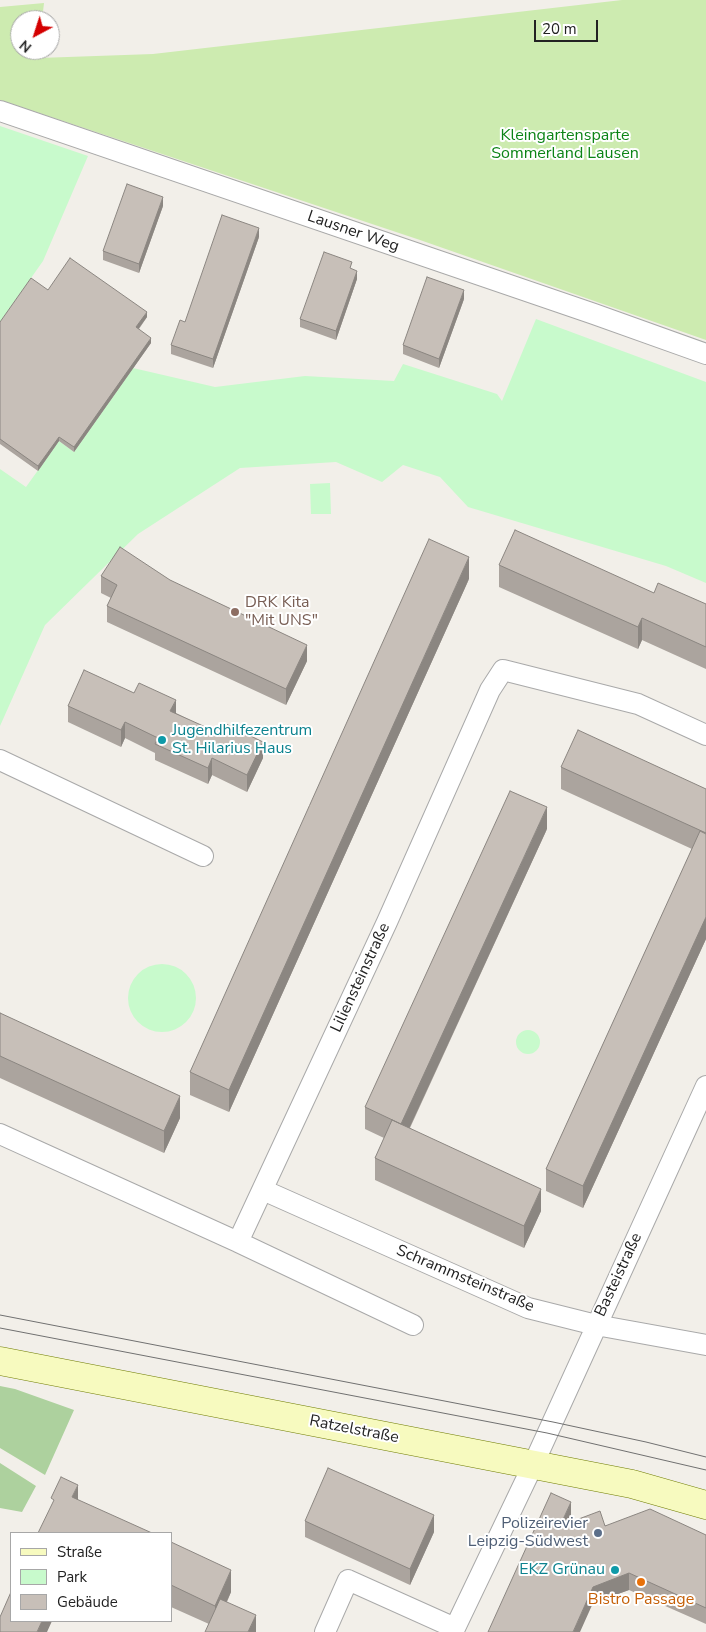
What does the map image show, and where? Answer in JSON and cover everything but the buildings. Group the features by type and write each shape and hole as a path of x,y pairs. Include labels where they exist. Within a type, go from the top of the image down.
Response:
{"main road":[{"name":"Ratzelstraße","path":"0,1361 632,1484 706,1505"}],"street":[{"name":"Lausner Weg","path":"0,111 706,354"},
{"name":"Liliensteinstraße","path":"238,1242 387,922 490,690 503,670 638,704 706,735"},
{"path":"0,760 203,856"},
{"name":"Basteistraße","path":"454,1630 533,1465 706,1086"},
{"path":"0,1134 413,1324"},
{"name":"Schrammsteinstraße","path":"263,1190 528,1308 596,1326 706,1345"},
{"path":"325,1632 348,1580 454,1630"}],"green space":[{"name":"Kleingartensparte Sommerland Lausen","path":"622,0 706,0 706,340 420,240 0,100 0,7 44,3 43,10 10,10 10,60 60,60 60,57 153,54"},
{"path":"0,126 88,156 43,261 0,322"},
{"path":"536,319 706,382 706,583 666,566 468,507 440,477 403,465 382,482 336,462 240,468 138,534 45,625 0,726 0,469 26,487 59,441 74,452 133,368 215,387 305,376 394,381 403,364 497,394 502,401"},
{"path":"330,483 331,514 311,514 310,484"},
{"path":"162,964 175,967 186,974 193,985 196,998 193,1011 186,1022 175,1029 162,1032 149,1029 138,1022 131,1011 128,998 131,985 138,974 149,967"},
{"path":"523,1030 533,1030 540,1037 540,1047 533,1054 523,1054 516,1047 516,1037"},
{"path":"0,1386 15,1389 74,1410 45,1475 0,1448"},
{"path":"0,1463 36,1486 22,1512 0,1508"}],"tram line":[{"path":"0,1315 553,1422 706,1457"},
{"path":"0,1328 547,1433 706,1470"}],"place":[{"name":"DRK Kita \"Mit UNS\"","path":"235,612"},
{"name":"Jugendhilfezentrum St. Hilarius Haus","path":"162,740"},
{"name":"Polizeirevier Leipzig-Südwest","path":"598,1533"},
{"name":"EKZ Grünau","path":"615,1570"},
{"name":"Bistro Passage","path":"641,1582"}]}
